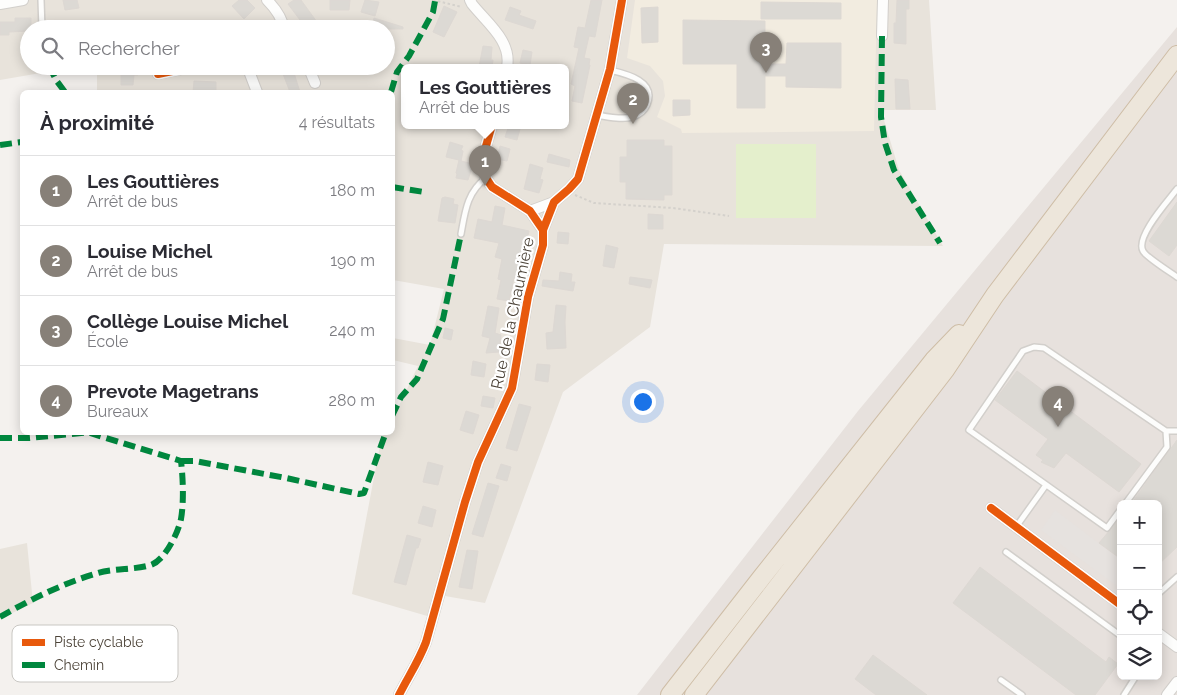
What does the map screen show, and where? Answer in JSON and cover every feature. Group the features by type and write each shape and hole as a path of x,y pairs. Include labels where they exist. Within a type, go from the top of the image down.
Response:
{"highway":[{"path":"694,695 945,370 995,295 1177,55"},
{"path":"670,695 934,360 995,295"}],"street":[{"path":"0,4 23,0"},
{"path":"267,0 281,20"},
{"path":"530,211 554,202 578,179 610,69 622,0"},
{"path":"882,36 883,0"},
{"path":"471,2 504,42 507,64"},
{"path":"250,75 256,90"},
{"path":"312,75 315,83"},
{"path":"486,178 482,166 491,129"},
{"name":"Rue de la Chaumière","path":"399,695 419,660 426,642 478,462 512,388 528,297 543,245 543,230 530,211 492,187 486,178"},
{"path":"543,230 554,202"},
{"path":"991,508 1117,602"},
{"path":"1161,635 1177,647"},
{"path":"1167,695 1177,682"}],"lane":[{"path":"41,0 42,20"},
{"path":"597,115 631,118 640,114 646,108 648,101 647,90 642,82 634,76 610,69"},
{"path":"461,234 466,206 471,193 486,178"},
{"path":"1177,189 1144,234 1141,245 1143,252 1177,277"},
{"path":"1117,514 1107,528 969,430 1023,352 1034,347 1044,348 1166,431 1177,431"},
{"path":"1128,500 1167,447 1166,431"},
{"path":"1016,527 1046,484"},
{"path":"1006,552 1120,635"},
{"path":"1162,591 1177,577"},
{"path":"1001,680 1022,695"},
{"path":"1124,695 1133,680"}],"path":[{"path":"433,0 460,7 471,2"},
{"path":"566,192 594,203 672,208 729,216"}],"shaded area":[{"path":"0,0 929,0 936,110 881,110 899,170 943,246 664,244 650,327 563,392 485,603 445,596 434,618 352,594 381,440 384,435 395,435 395,414 418,366 395,360 395,338 430,345 444,289 395,280 395,90 97,90 97,75 395,75 395,20 20,20 20,75 29,75 0,80"},
{"path":"635,0 877,0 874,131 682,133 681,129 657,117 665,96 663,81 650,66 627,58"},
{"path":"1177,27 1177,695 637,695 858,411"},
{"path":"1055,510 1117,557 1117,586 1041,530"},
{"path":"27,543 33,603 0,619 0,549"}],"green space":[{"path":"736,144 816,144 816,218 736,218"}],"building":[{"path":"63,0 77,0 79,8 65,10"},
{"path":"239,0 247,0 255,8 244,19 232,6"},
{"path":"294,0 301,0 316,20 300,20 288,4"},
{"path":"330,0 350,0 349,10 330,10"},
{"path":"365,0 379,2 375,16 361,12"},
{"path":"591,0 602,0 595,37 589,36 584,58 590,59 590,65 582,103 572,101 575,86 571,84 579,48 574,47 578,27 585,28"},
{"path":"897,0 909,0 909,9 906,9 906,44 894,43"},
{"path":"761,2 841,3 841,19 761,19"},
{"path":"444,6 457,12 444,37 433,32"},
{"path":"510,7 521,11 519,15 536,21 533,29 505,20"},
{"path":"658,7 658,42 642,43 641,8"},
{"path":"15,18 31,18 31,20 20,20 20,31 9,32 9,35 0,35 0,22 15,22"},
{"path":"683,20 765,21 765,64 786,64 787,43 841,43 841,88 786,87 786,76 765,76 765,108 737,108 737,64 683,64"},
{"path":"395,25 403,27 403,29 395,29"},
{"path":"483,46 492,47 492,64 480,64"},
{"path":"523,50 532,52 530,64 520,63"},
{"path":"121,75 134,75 133,85 121,85"},
{"path":"283,75 295,75 299,90 289,90"},
{"path":"895,79 908,80 910,109 896,109"},
{"path":"194,81 216,82 216,90 193,90"},
{"path":"673,100 690,100 690,115 673,116"},
{"path":"508,129 520,129 517,140 505,137"},
{"path":"627,140 664,140 664,146 672,146 672,195 664,195 664,200 626,199 626,182 620,182 620,157 627,157"},
{"path":"450,142 463,146 461,161 473,164 468,180 456,178 459,160 446,157"},
{"path":"500,146 510,149 507,161 497,159"},
{"path":"549,154 570,160 569,167 547,162"},
{"path":"530,164 543,168 540,179 543,180 539,193 524,189"},
{"path":"442,198 454,199 453,204 458,205 455,223 438,221"},
{"path":"1177,202 1177,245 1169,256 1149,241"},
{"path":"495,206 505,208 502,225 529,231 525,248 522,247 517,279 514,278 509,301 497,299 501,280 498,279 502,259 495,257 499,243 474,238 478,219 492,222"},
{"path":"648,214 663,215 663,229 648,229"},
{"path":"558,232 569,233 568,244 557,243"},
{"path":"606,245 618,248 614,268 603,266"},
{"path":"560,272 572,274 571,282 575,282 573,291 542,286 543,280 559,281"},
{"path":"630,277 652,280 650,288 629,284"},
{"path":"556,305 566,306 566,348 547,349 546,333 553,332"},
{"path":"488,306 499,308 495,333 501,335 499,352 486,353 490,338 482,336"},
{"path":"445,328 453,330 451,340 443,338"},
{"path":"473,361 486,364 484,377 471,375"},
{"path":"537,364 550,365 548,382 535,380"},
{"path":"1017,371 1141,464 1119,492 1066,453 1054,468 1041,462 1043,460 1036,455 1048,439 995,400"},
{"path":"483,396 495,398 493,408 481,406"},
{"path":"519,404 531,407 517,451 506,448"},
{"path":"466,411 479,415 473,434 460,430"},
{"path":"1177,440 1177,547 1162,561 1162,500 1134,500"},
{"path":"428,462 443,466 438,485 423,482"},
{"path":"501,464 511,467 507,481 496,478"},
{"path":"488,483 499,486 483,537 472,534"},
{"path":"423,506 436,510 432,527 418,523"},
{"path":"1117,522 1117,556 1099,543"},
{"path":"407,535 421,539 418,548 416,548 406,585 394,582"},
{"path":"467,550 478,551 472,589 459,587"},
{"path":"980,567 1106,662 1109,657 1117,665 1095,695 1076,695 953,603"},
{"path":"873,655 927,695 876,695 855,679"}],"marked path":[{"path":"403,64 433,12 435,1"},
{"path":"882,36 881,117 885,143 894,170 940,243"},
{"path":"392,90 397,72 401,67"},
{"path":"54,75 64,90"},
{"path":"0,145 20,142"},
{"path":"395,187 424,192"},
{"path":"395,410 401,397 417,379 443,319 461,234"},
{"path":"0,438 61,435"},
{"path":"0,617 48,592 85,577 104,571 151,565 161,558 174,538 182,512 181,461 96,435"},
{"path":"181,461 195,461 359,494 364,493 385,435"}],"cycle path":[{"path":"543,230 554,202 578,179 610,69 622,0"},
{"path":"399,695 426,642 478,462 512,388 528,297 543,245 543,230 530,211 492,187 486,178 482,166 491,129"},
{"path":"991,508 1117,602"}],"place":[{"name":"Collège Louise Michel","path":"766,73"},
{"name":"Louise Michel","path":"633,124"},
{"name":"Les Gouttières","path":"485,186"},
{"name":"Prevote Magetrans","path":"1058,427"}]}
